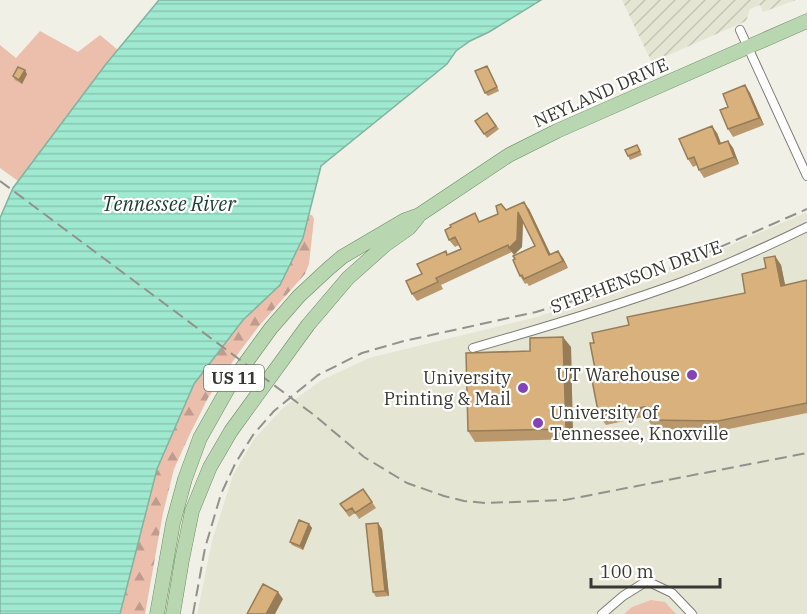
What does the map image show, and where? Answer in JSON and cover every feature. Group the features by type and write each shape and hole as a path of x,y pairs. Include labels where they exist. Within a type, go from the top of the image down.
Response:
{"main road":[{"name":"NEYLAND DRIVE","path":"157,614 173,523 184,479 200,438 226,391 271,328 299,296 328,269 342,257 405,220 419,215 509,155 557,131 807,21"},
{"name":"NEYLAND DRIVE","path":"173,614 192,511 210,467 231,431 308,324 348,278 409,228 419,215"}],"street":[{"path":"740,30 807,176"},
{"name":"STEPHENSON DRIVE","path":"473,348 578,317 681,282 807,227"},
{"path":"602,614 622,596 647,581 672,593 692,614"}],"shaded area":[{"path":"622,0 796,0 763,12 760,5 750,9 746,21 651,61"},
{"name":"University of Tennessee, Knoxville","path":"807,212 807,614 197,614 212,541 233,475 254,439 284,407 322,380 369,358 533,318 649,281"}],"green space":[{"path":"40,31 78,52 100,35 118,50 18,181 0,168 0,45 16,58"},
{"path":"308,215 312,215 314,219 309,264 305,274 259,326 208,398 174,469 163,513 145,614 120,614 122,598 157,469 194,383 243,320 280,285 303,238"},
{"path":"651,600 665,602 676,614 624,614 632,607"}],"water":[{"name":"Tennessee River","path":"159,0 541,0 456,51 447,64 321,166 303,238 280,285 243,320 194,384 157,469 120,614 0,614 0,218 13,188 106,64"}],"building":[{"path":"487,66 497,87 485,93 475,71"},
{"path":"18,67 25,70 19,80 13,76"},
{"path":"745,85 759,118 728,129 720,110 728,107 723,94"},
{"path":"487,113 496,126 484,134 475,121"},
{"path":"712,126 719,144 728,141 734,157 699,170 694,157 688,159 679,139"},
{"path":"637,145 640,151 628,156 625,150"},
{"path":"524,202 549,255 558,251 563,261 524,279 522,275 520,276 513,256 535,246 518,212 517,240 509,248 508,245 436,278 438,282 412,294 406,281 422,274 417,264 446,251 447,255 461,249 455,237 449,240 445,230 451,227 450,225 475,213 479,222 498,214 496,206 501,204 506,210"},
{"path":"775,256 781,286 807,280 807,403 718,421 648,420 645,407 599,416 591,375 596,374 590,343 594,343 592,333 629,325 627,317 745,293 742,274 766,268 764,258"},
{"name":"University Printing & Mail","path":"563,337 566,429 468,431 466,353 530,351 530,338"},
{"path":"363,489 372,502 355,513 352,508 346,511 340,504"},
{"path":"299,520 309,524 300,546 290,542"},
{"path":"378,523 385,591 373,592 366,524"},
{"path":"263,584 278,592 266,614 247,614"}],"railway":[{"path":"0,181 314,415 364,457 407,483 444,496 486,503 565,500 807,453"},
{"path":"193,614 205,548 221,494 235,464 253,435 274,411 318,375 362,353 404,341 536,312 614,289 670,269 807,209"}],"place":[{"name":"UT Warehouse","path":"692,375"},
{"name":"University Printing & Mail","path":"523,388"},
{"name":"University of Tennessee, Knoxville","path":"538,423"}]}
